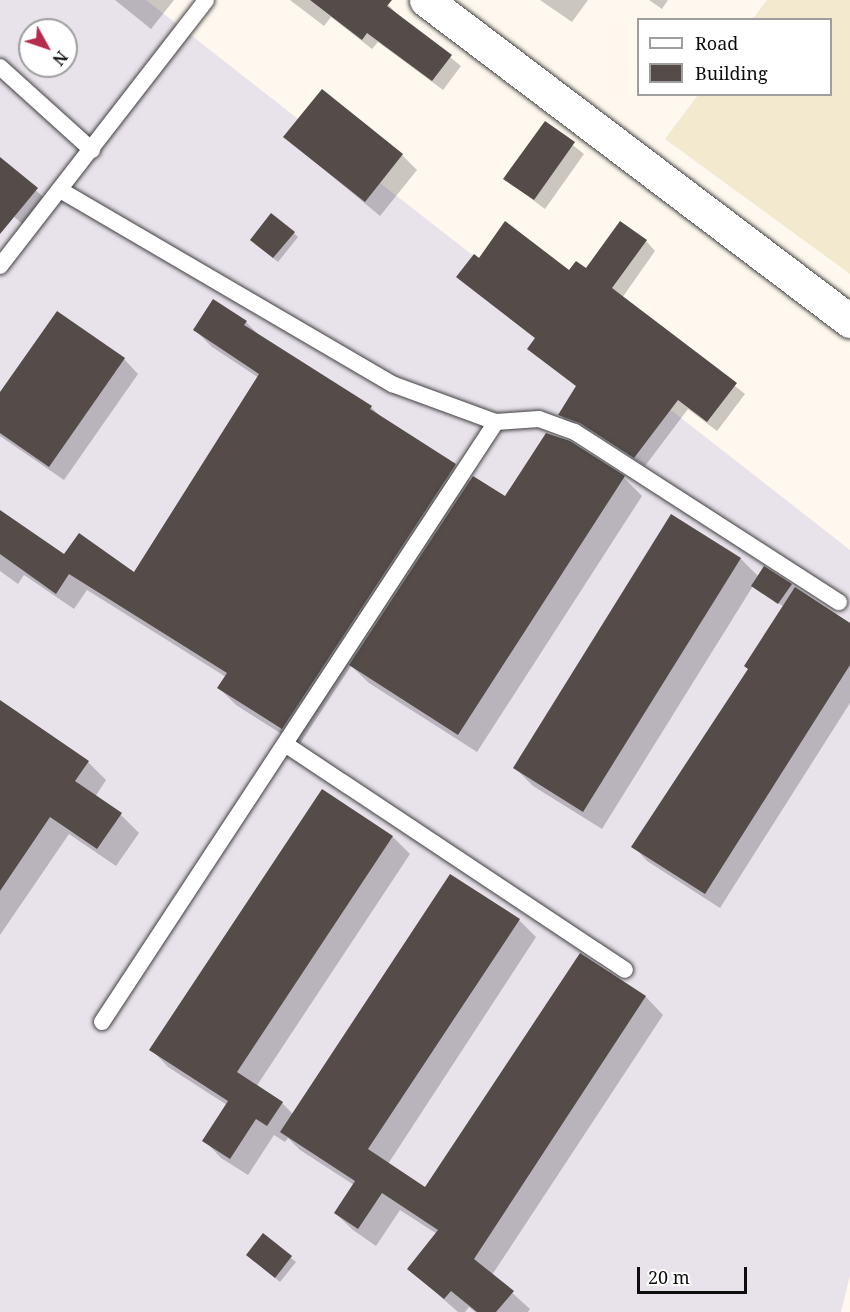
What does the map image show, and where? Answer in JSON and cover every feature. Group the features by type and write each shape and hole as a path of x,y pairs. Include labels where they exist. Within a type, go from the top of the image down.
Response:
{"street":[{"path":"426,0 850,321"}],"lane":[{"path":"0,266 206,0"},
{"path":"0,67 92,150"},
{"path":"60,190 392,384 496,422 539,419 575,432 839,602"},
{"path":"102,1022 496,422"},
{"path":"285,744 625,970"}],"shaded area":[{"path":"0,0 146,0 850,550 850,1275 841,1312 0,1312"},
{"path":"767,0 850,0 850,274 665,139 697,96 832,96 832,18 754,18"}],"building":[{"path":"310,0 392,0 387,6 452,55 432,81 367,33 362,40"},
{"path":"322,89 403,154 365,202 283,137"},
{"path":"545,121 575,142 534,200 503,179"},
{"path":"0,157 38,188 0,234"},
{"path":"271,213 295,232 273,258 250,240"},
{"path":"505,221 569,270 576,261 586,268 620,221 647,240 612,288 737,383 707,422 678,400 634,458 580,423 558,415 576,386 527,349 535,338 456,277 474,254 479,258"},
{"path":"213,299 247,321 244,325 372,406 370,409 456,464 282,729 217,688 227,673 69,574 56,594 0,554 0,510 64,554 79,533 134,572 259,374 193,330"},
{"path":"57,311 125,358 49,467 0,433 0,392"},
{"path":"546,433 570,441 625,476 458,735 349,665 473,476 505,496"},
{"path":"671,514 741,558 583,812 513,768"},
{"path":"764,566 792,584 778,604 751,586"},
{"path":"795,587 850,623 850,665 705,894 631,847 748,669 744,666"},
{"path":"0,700 89,761 75,781 122,813 97,849 50,817 0,891"},
{"path":"322,789 393,836 237,1072 283,1102 267,1126 256,1119 230,1159 202,1141 228,1101 149,1050"},
{"path":"450,874 520,919 368,1149 425,1187 580,953 646,996 474,1259 514,1291 496,1312 477,1312 451,1291 444,1299 407,1269 438,1230 382,1193 358,1229 334,1213 355,1181 280,1132"},
{"path":"263,1233 292,1256 275,1278 246,1255"}]}
